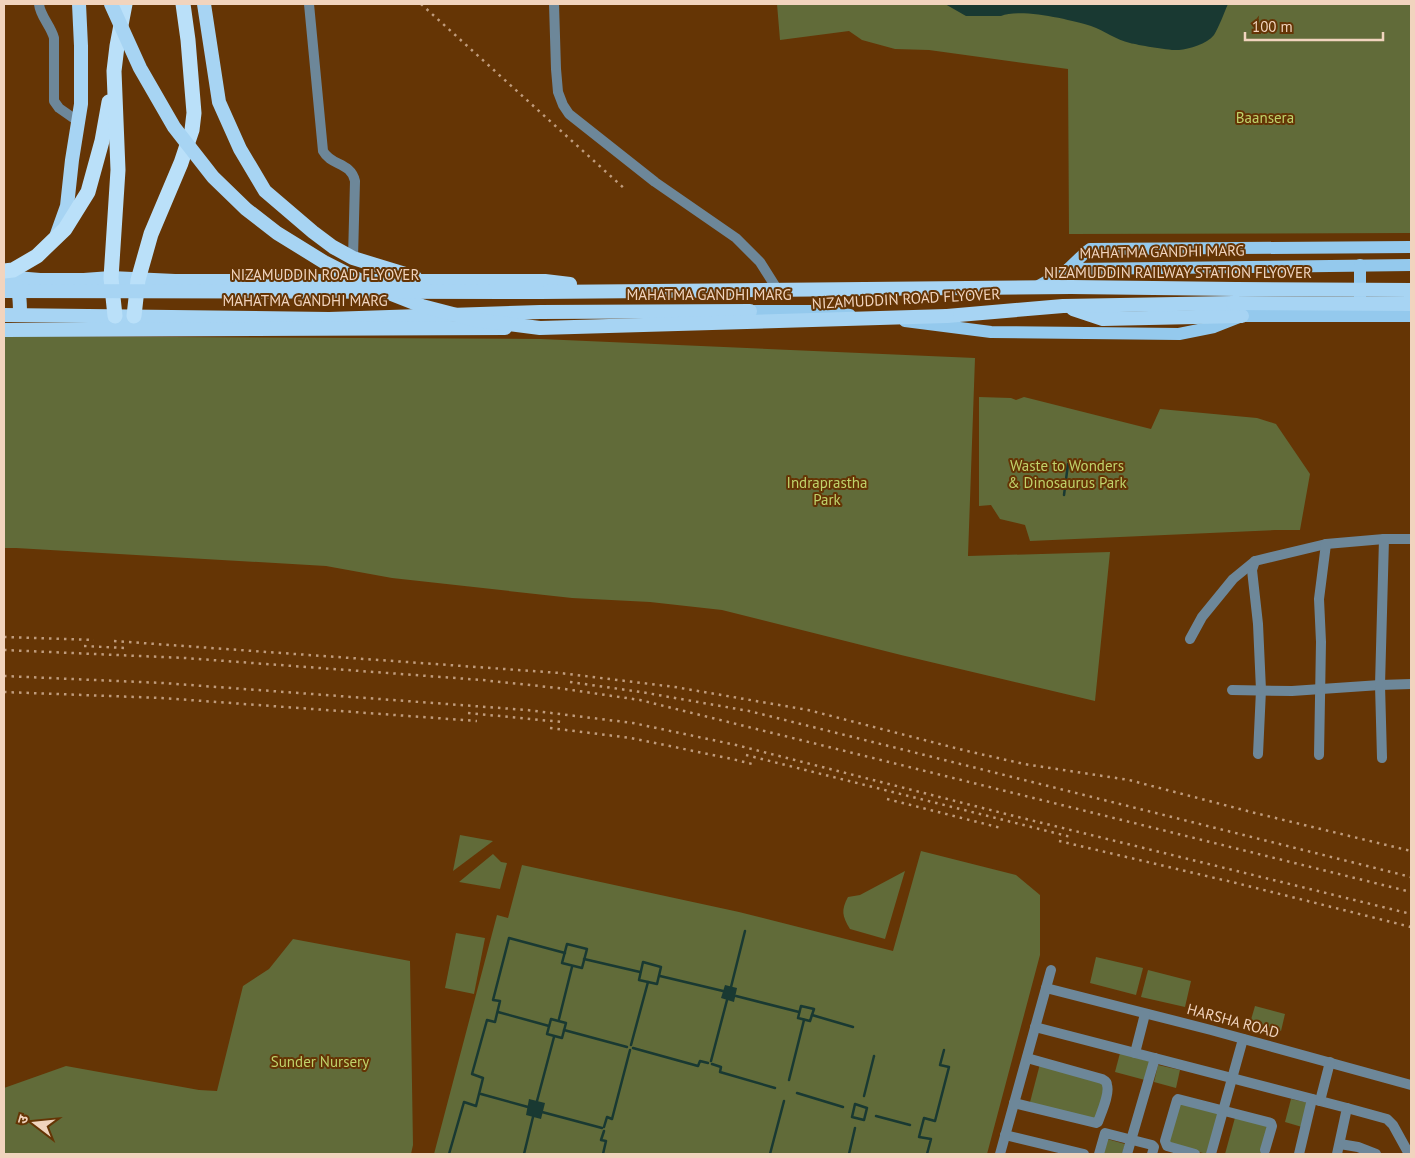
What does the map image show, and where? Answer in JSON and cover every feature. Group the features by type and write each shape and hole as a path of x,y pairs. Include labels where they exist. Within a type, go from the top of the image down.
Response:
{"highway":[{"path":"56,238 67,206 81,104 79,4"},
{"path":"111,4 140,68 174,127 213,177 246,209 277,233 324,262 371,286 422,306 476,320 540,328"},
{"path":"6,275 37,256 65,229 88,192 102,141 114,71 116,46 125,4"},
{"path":"134,316 138,280 151,234 181,163 192,130 194,114 192,86 183,4"},
{"path":"204,4 219,102 245,157 265,192 313,232 333,247 353,258 430,281"},
{"path":"114,71 118,170 111,278 115,316"},
{"path":"6,275 40,280 111,278 138,280 545,281 647,291"},
{"path":"6,275 18,287 20,315"},
{"name":"MAHATMA GANDHI MARG","path":"647,291 1035,288"},
{"name":"NIZAMUDDIN RAILWAY STATION FLYOVER","path":"1035,288 1411,290"},
{"name":"NIZAMUDDIN ROAD FLYOVER","path":"4,291 647,291"},
{"name":"NIZAMUDDIN RAILWAY STATION FLYOVER","path":"1063,306 1162,304 1410,314"},
{"path":"1063,306 1103,319 1242,316"},
{"name":"NIZAMUDDIN ROAD FLYOVER","path":"540,328 947,316 1063,306"},
{"name":"MAHATMA GANDHI MARG","path":"4,315 329,318 540,312 750,311"},
{"path":"4,330 540,328"}],"main road":[{"path":"1067,270 1090,249 1411,247"},
{"path":"1360,265 1360,316"},
{"name":"MAHATMA GANDHI MARG","path":"1035,288 1067,270 1411,265"},
{"name":"MAHATMA GANDHI MARG","path":"750,311 822,311 991,332 1179,334 1214,327 1242,316 1410,314"}],"street":[{"path":"39,4 40,10 54,38 54,101 59,108 79,122"},
{"path":"309,4 323,151 326,156 350,170 354,175 353,258"},
{"path":"554,4 558,92 568,114 655,182 736,238 760,262 777,289"},
{"path":"1190,639 1202,617 1233,580 1255,561 1326,544 1384,539 1411,539"},
{"path":"1382,758 1380,685 1384,539"},
{"path":"1319,755 1320,599 1326,544"},
{"path":"1255,561 1252,570 1258,624 1261,690 1258,754"},
{"path":"1232,690 1292,691 1411,684"},
{"path":"1000,1154 1051,970"},
{"name":"HARSHA ROAD","path":"1046,988 1411,1085"},
{"path":"1134,1053 1145,1014"},
{"path":"1035,1027 1387,1120 1393,1125 1409,1154"},
{"path":"1211,1154 1243,1039"},
{"path":"1027,1058 1105,1081 1108,1088 1098,1122 1100,1131 1154,1146 1152,1154"},
{"path":"1127,1154 1154,1058"},
{"path":"1299,1154 1330,1062"},
{"path":"1195,1154 1165,1145 1178,1099 1272,1124 1265,1150"},
{"path":"1014,1102 1086,1122 1098,1122"},
{"path":"1337,1154 1347,1108"},
{"path":"1099,1154 1105,1133"},
{"path":"1005,1135 1084,1154"},
{"path":"1040,1154 1043,1144"},
{"path":"1340,1144 1358,1147 1376,1154"}],"green space":[{"name":"Baansera","path":"777,4 1411,4 1411,233 1069,234 1068,69 929,50 895,49 862,40 849,31 780,40"},
{"name":"Indraprastha Park","path":"4,336 541,339 975,358 968,556 1110,552 1095,701 722,610 650,602 572,598 392,578 326,566 4,548"},
{"name":"Waste to Wonders & Dinosaurus Park","path":"979,397 1011,398 1016,400 1024,397 1151,429 1160,409 1257,418 1276,424 1310,474 1300,530 1030,541 1025,525 1000,519 991,505 979,506"},
{"path":"460,835 493,841 453,871"},
{"path":"921,851 1016,875 1040,895 1040,955 987,1154 434,1154 497,915 508,918 522,865 739,912 893,951"},
{"path":"493,854 501,862 507,863 500,889 459,882"},
{"path":"905,871 885,939 850,929 843,913 848,897 860,895"},
{"path":"456,933 485,938 474,994 445,988"},
{"name":"Sunder Nursery","path":"293,939 410,961 413,1145 411,1154 4,1154 4,1088 66,1066 199,1090 217,1091 243,986 269,969"},
{"path":"1096,957 1143,968 1136,995 1090,983"},
{"path":"1148,970 1191,981 1185,1007 1141,997"},
{"path":"1255,1006 1285,1014 1281,1031 1250,1023"},
{"path":"1120,1053 1151,1062 1145,1080 1115,1072"},
{"path":"1040,1064 1100,1081 1105,1088 1100,1120 1029,1106"},
{"path":"1158,1065 1180,1070 1176,1088 1154,1082"},
{"path":"1291,1099 1309,1103 1302,1127 1285,1122"},
{"path":"1179,1101 1219,1112 1207,1154 1167,1144"},
{"path":"1236,1114 1276,1125 1268,1154 1225,1154"},
{"path":"1107,1139 1125,1144 1122,1154 1103,1154"}],"water":[{"path":"945,4 1228,4 1218,28 1211,38 1193,47 1175,50 1125,42 1091,26 1059,18 1021,13 1001,16 966,16"},
{"path":"725,985 737,988 734,1002 721,998"},
{"path":"529,1099 545,1103 541,1119 526,1115"}],"waterway":[{"path":"1064,495 1068,464"},
{"path":"731,987 745,931"},
{"path":"449,1154 464,1102 476,1106 483,1078 472,1074 487,1020 495,1022 500,1001 493,1000 509,938 565,953"},
{"path":"567,944 587,949 582,968 562,963 567,944"},
{"path":"584,959 640,972"},
{"path":"643,962 661,967 657,984 639,980 643,962"},
{"path":"559,1019 572,967"},
{"path":"660,976 723,991"},
{"path":"631,1045 648,982"},
{"path":"736,996 799,1012"},
{"path":"711,1061 727,1000"},
{"path":"801,1006 814,1009 810,1021 798,1018 801,1006"},
{"path":"498,1012 549,1026"},
{"path":"812,1015 853,1027"},
{"path":"551,1019 566,1023 562,1038 547,1034 551,1019"},
{"path":"789,1080 804,1020"},
{"path":"564,1030 627,1047"},
{"path":"537,1101 554,1037"},
{"path":"633,1048 698,1066 700,1061 708,1063"},
{"path":"604,1127 607,1117 612,1119 630,1050"},
{"path":"927,1154 931,1139 919,1137 924,1118 935,1121 949,1067 940,1065 944,1050"},
{"path":"864,1096 874,1056"},
{"path":"712,1064 721,1067 720,1072 775,1088"},
{"path":"797,1093 843,1107"},
{"path":"481,1094 528,1107"},
{"path":"770,1154 784,1101"},
{"path":"855,1104 867,1108 864,1120 852,1117 855,1104"},
{"path":"542,1112 602,1128"},
{"path":"876,1116 910,1125"},
{"path":"524,1154 533,1117"},
{"path":"849,1154 855,1128"},
{"path":"603,1154 606,1141 601,1140 604,1131"}],"railway":[{"path":"421,4 626,190"},
{"path":"4,637 94,640"},
{"path":"114,641 560,673 675,687 808,710 1024,764 1129,780 1411,851"},
{"path":"84,646 124,648"},
{"path":"4,650 185,658 482,680 558,688 640,700 1411,892"},
{"path":"4,676 163,683 527,710 633,723 736,745 1411,914"},
{"path":"570,682 749,711 1411,877"},
{"path":"4,692 162,698 477,721"},
{"path":"468,713 562,722"},
{"path":"550,728 631,738 756,765"},
{"path":"746,755 1071,837"},
{"path":"887,799 1001,828"},
{"path":"1059,841 1411,927"}]}
